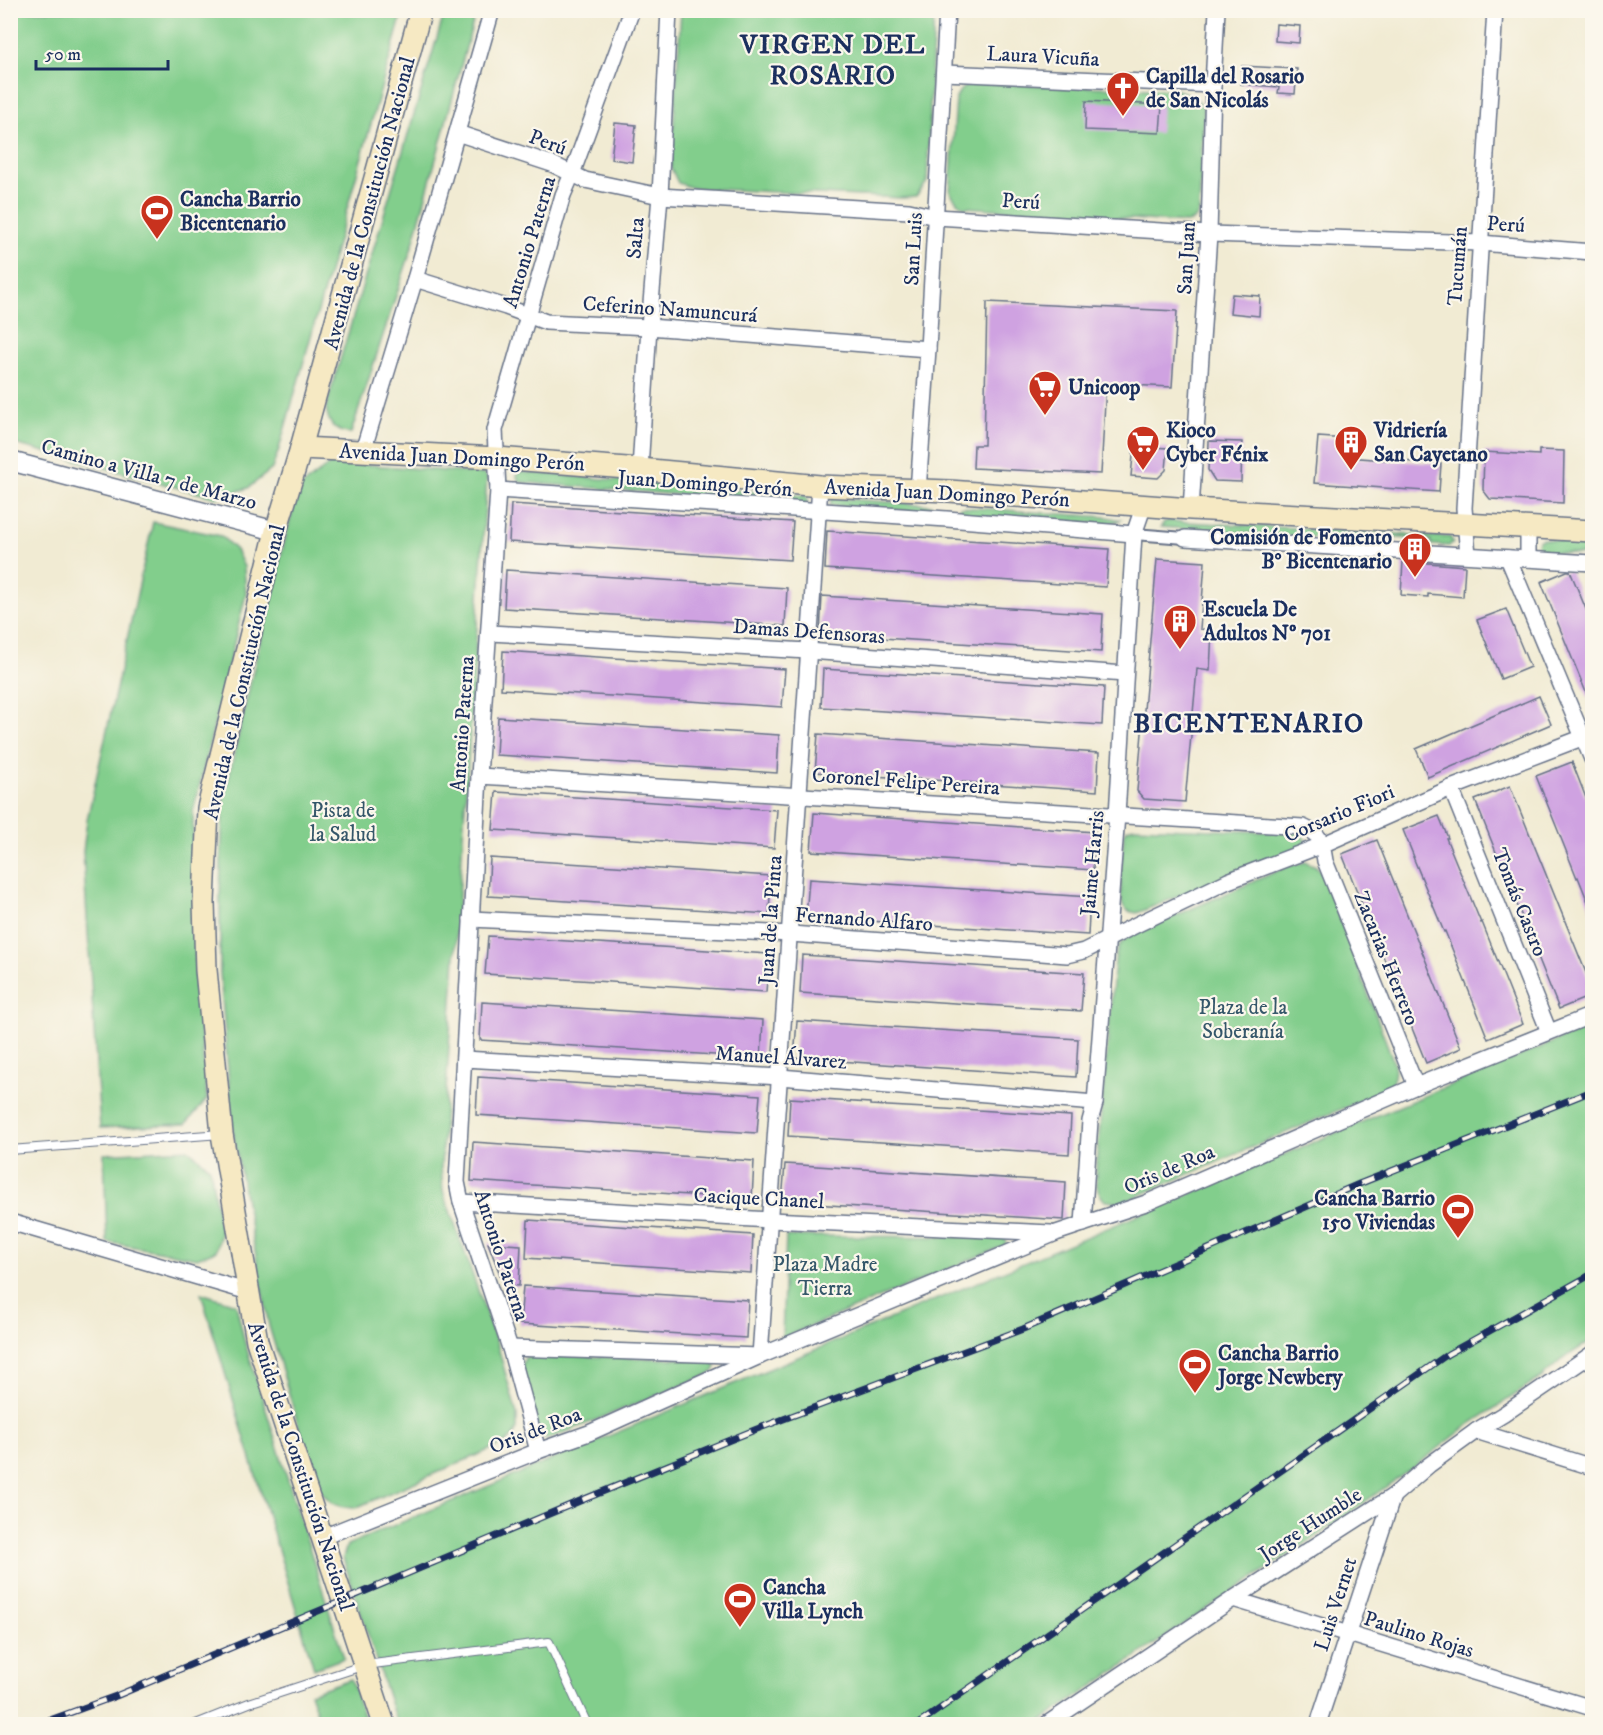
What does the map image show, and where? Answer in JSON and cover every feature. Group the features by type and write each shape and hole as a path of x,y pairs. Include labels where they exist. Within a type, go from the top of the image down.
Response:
{"main road":[{"name":"Avenida de la Constitución Nacional","path":"384,1725 257,1341 222,1134 206,970 204,902 208,808 276,531 302,448 421,10"},
{"name":"Avenida Juan Domingo Perón","path":"302,448 497,458 820,486 949,491 1191,508 1593,531"}],"street":[{"path":"363,451 492,10"},
{"name":"Antonio Paterna","path":"538,1451 510,1347 461,1202 457,1182 479,776 498,490 495,430 563,195 632,10"},
{"name":"Salta","path":"640,469 660,196 669,10"},
{"name":"San Luis","path":"918,491 947,10"},
{"name":"San Juan","path":"1191,508 1209,234 1217,10"},
{"name":"Tucumán","path":"1468,555 1464,508 1495,10"},
{"name":"Laura Vicuña","path":"944,73 1213,85"},
{"name":"Perú","path":"457,133 552,164 585,180 660,196 909,211 936,217 1209,234 1480,243 1593,252"},
{"name":"Ceferino Namuncurá","path":"415,279 546,322 649,327 928,349"},
{"name":"Camino a Villa 7 de Marzo","path":"10,461 276,531"},
{"name":"Juan de la Pinta","path":"760,1356 791,934 798,795 820,486"},
{"name":"Juan Domingo Perón","path":"498,490 947,519 1185,538 1593,563"},
{"path":"947,519 949,491"},
{"name":"Jaime Harris","path":"1083,1224 1090,1121 1095,1103 1117,815 1134,534 1143,505"},
{"path":"1528,528 1528,559"},
{"path":"1508,558 1588,735 1593,759"},
{"name":"Damas Defensoras","path":"490,633 808,651 1125,674"},
{"name":"Corsario Fiori","path":"1106,940 1228,881 1323,845 1451,788 1588,735"},
{"name":"Coronel Felipe Pereira","path":"479,776 1303,827 1314,831 1323,845"},
{"name":"Tomás Castro","path":"1451,788 1549,1032"},
{"name":"Zacarias Herrero","path":"1323,845 1325,861 1416,1086"},
{"name":"Fernando Alfaro","path":"471,919 791,934 1067,955 1084,951 1106,940"},
{"name":"Oris de Roa","path":"323,1537 589,1432 760,1356 1056,1233 1146,1203 1416,1086 1593,1015"},
{"name":"Manuel Álvarez","path":"464,1059 780,1077 1095,1103"},
{"name":"Cacique Chanel","path":"461,1202 770,1220 1056,1233"},
{"path":"10,1222 249,1292"},
{"name":"Oris de Roa","path":"510,1347 760,1356"},
{"name":"Jorge Humble","path":"1047,1725 1233,1599 1393,1496 1429,1465 1476,1431 1593,1354"},
{"path":"1476,1431 1593,1467"},
{"name":"Luis Vernet","path":"1318,1725 1393,1496"},
{"name":"Paulino Rojas","path":"1233,1599 1593,1708"}],"lane":[{"path":"10,1150 222,1134"},
{"path":"196,1725 249,1703 365,1665 549,1642 587,1725"}],"green space":[{"path":"10,11 403,11 279,449 272,469 248,488 216,498 11,443"},
{"path":"445,11 476,11 413,244 351,433 345,433 333,426 328,418 326,407"},
{"path":"681,11 934,11 927,182 916,197 693,188 678,183 671,168"},
{"path":"975,83 1176,90 1192,96 1204,108 1199,212 1195,219 1187,223 964,207 950,192 956,98 963,88"},
{"name":"Pista de la Salud","path":"333,462 484,474 487,477 441,1167 443,1191 498,1347 517,1414 517,1429 505,1443 355,1508 337,1505 316,1485 269,1326 233,1132 220,972 223,803 267,611 298,489"},
{"path":"521,472 806,496 808,501 806,505 519,482 517,476"},
{"path":"832,498 931,505 930,513 830,505"},
{"path":"960,507 1107,517 1121,520 1109,524 960,515 957,510"},
{"path":"153,522 221,536 236,550 244,567 246,594 193,812 195,972 207,1099 186,1124 100,1128 83,852 87,820"},
{"path":"1164,522 1450,537 1453,542 1449,546 1432,545 1430,540 1386,537 1381,542 1161,527"},
{"path":"1542,539 1592,543 1592,555 1541,551 1537,544"},
{"path":"1134,827 1296,833 1305,839 1306,843 1137,913 1125,909 1121,894 1124,835 1127,829"},
{"name":"Plaza de la Soberanía","path":"1306,862 1316,866 1323,874 1394,1063 1394,1078 1391,1084 1386,1090 1126,1201 1105,1201 1097,1186 1096,1169 1115,960 1120,945 1132,935 1291,865"},
{"path":"1592,1026 1592,1340 1561,1360 1541,1378 1470,1424 1321,1533 1037,1724 397,1724 343,1558 347,1545"},
{"path":"188,1149 210,1168 221,1233 216,1251 197,1258 107,1242 104,1154"},
{"name":"Plaza Madre Tierra","path":"786,1236 1005,1237 1006,1245 782,1338"},
{"path":"201,1293 236,1304 245,1343 344,1658 314,1669"},
{"path":"536,1355 710,1360 716,1367 710,1374 551,1438 544,1438 538,1434 521,1367 525,1358"},
{"path":"351,1679 366,1724 321,1724 310,1693"}],"building":[{"path":"1276,24 1300,26 1299,43 1275,41"},
{"path":"1242,66 1297,69 1295,94 1278,93 1279,87 1241,84"},
{"name":"Capilla del Rosario de San Nicolás","path":"1086,101 1162,105 1160,133 1085,130"},
{"path":"615,123 636,125 632,162 611,159"},
{"path":"1232,294 1260,296 1259,316 1230,313"},
{"name":"Unicoop","path":"987,302 1177,311 1172,387 1106,384 1101,474 973,468 974,445 984,445"},
{"path":"1318,437 1347,439 1346,457 1441,464 1439,492 1314,483"},
{"path":"1209,441 1242,442 1241,482 1215,481 1208,470"},
{"path":"1134,446 1168,448 1166,470 1158,478 1131,476"},
{"path":"1539,450 1564,451 1563,503 1490,499 1483,490 1484,452 1539,455"},
{"path":"511,504 793,522 790,560 509,542"},
{"path":"827,531 1109,549 1106,587 825,569"},
{"name":"Escuela De Adultos Nº 701","path":"1157,559 1205,562 1200,629 1212,630 1210,671 1197,669 1185,802 1144,799 1137,791"},
{"path":"1403,561 1465,566 1463,597 1428,594 1428,597 1401,595"},
{"path":"506,570 787,588 785,626 504,608"},
{"path":"1570,571 1593,626 1592,707 1541,582"},
{"path":"822,596 1103,614 1101,652 820,634"},
{"path":"1506,609 1530,667 1501,679 1477,620"},
{"path":"503,651 785,669 782,707 501,689"},
{"path":"823,669 1104,687 1102,725 821,707"},
{"path":"1539,696 1551,724 1428,777 1416,749"},
{"path":"498,717 779,735 777,773 496,755"},
{"path":"818,734 1099,753 1097,791 815,772"},
{"path":"1572,762 1593,816 1592,912 1536,776"},
{"path":"1510,786 1593,990 1593,995 1559,1009 1475,800"},
{"path":"496,792 777,810 774,848 493,830"},
{"path":"814,813 1095,832 1093,870 811,851"},
{"path":"1439,816 1523,1024 1488,1039 1403,830"},
{"path":"1377,840 1461,1048 1426,1063 1342,854"},
{"path":"490,858 771,876 769,914 488,896"},
{"path":"809,879 1090,897 1088,935 806,917"},
{"path":"488,936 769,954 766,992 485,974"},
{"path":"802,955 1084,973 1081,1011 800,993"},
{"path":"482,1002 763,1020 761,1058 480,1040"},
{"path":"797,1021 1078,1039 1076,1077 794,1058"},
{"path":"478,1077 760,1095 757,1133 476,1115"},
{"path":"790,1098 870,1103 870,1105 1071,1116 1069,1154 788,1136"},
{"path":"473,1142 754,1161 752,1199 471,1181"},
{"path":"785,1164 1066,1182 1064,1220 782,1202"},
{"path":"528,1220 753,1235 751,1273 526,1258"},
{"path":"488,1243 521,1245 519,1286 504,1285"},
{"path":"523,1286 748,1300 746,1338 520,1324"}],"railway":[{"path":"39,1724 116,1696 757,1429 1023,1329 1359,1184 1592,1091"},
{"path":"918,1724 1448,1354 1592,1274"}],"place":[{"name":"Capilla del Rosario de San Nicolás","path":"1123,117"},
{"name":"Cancha Barrio Bicentenario","path":"157,240"},
{"name":"Unicoop","path":"1045,416"},
{"name":"Kioco Cyber Fénix","path":"1143,471"},
{"name":"Vidriería San Cayetano","path":"1351,471"},
{"name":"Comisión de Fomento B° Bicentenario","path":"1415,578"},
{"name":"Escuela De Adultos Nº 701","path":"1180,650"},
{"name":"Cancha Barrio 150 Viviendas","path":"1458,1239"},
{"name":"Cancha Barrio Jorge Newbery","path":"1195,1394"},
{"name":"Cancha Villa Lynch","path":"740,1628"}],"district":[{"name":"VIRGEN DEL ROSARIO","path":"833,60"},
{"name":"BICENTENARIO","path":"1249,723"}]}
